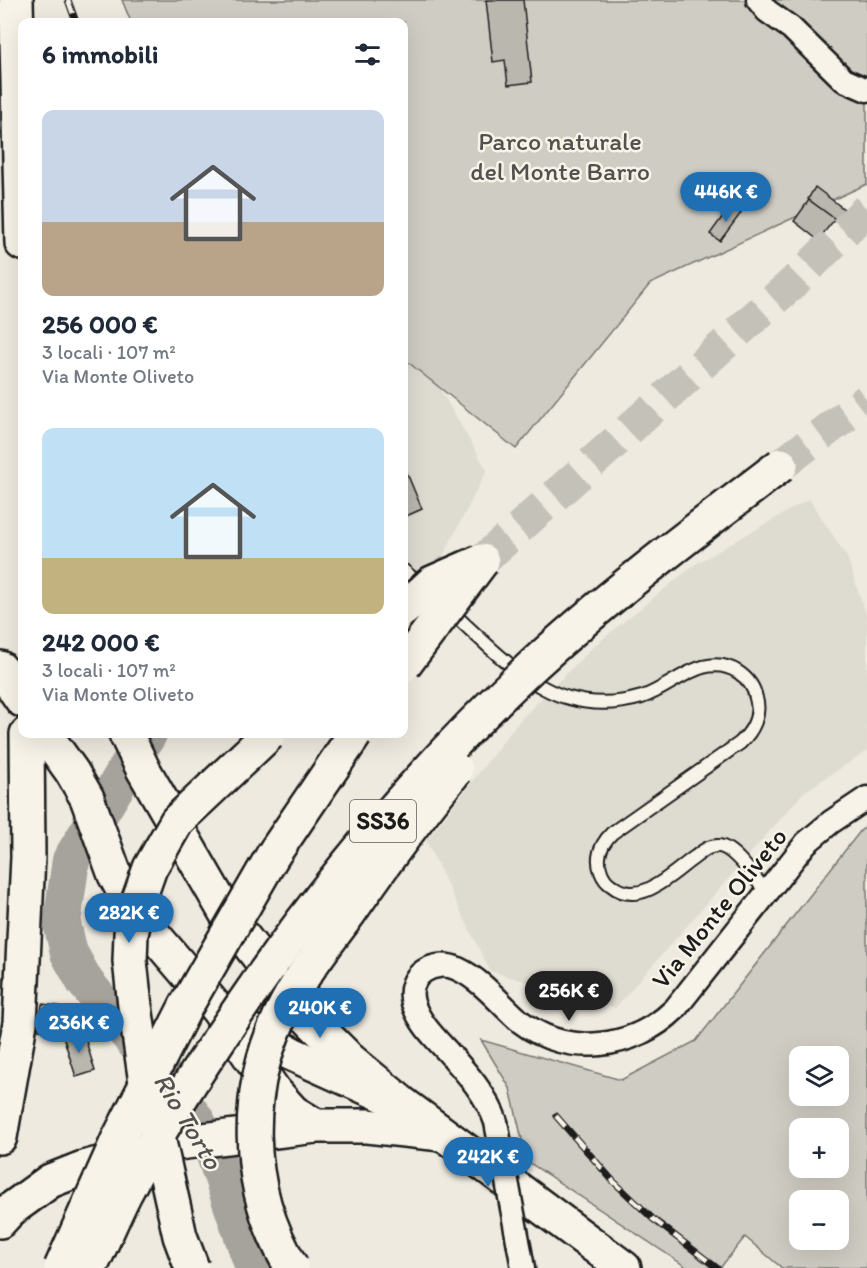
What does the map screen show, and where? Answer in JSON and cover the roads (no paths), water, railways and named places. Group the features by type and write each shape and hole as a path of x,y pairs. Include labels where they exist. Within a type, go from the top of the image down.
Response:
{"main road":[{"path":"16,0 18,81"},
{"name":"SS36","path":"90,1268 124,1195 195,1073 265,972 329,886 433,765 501,696 577,626 781,465"},
{"path":"408,605 432,583 482,561 408,660"},
{"name":"SS36","path":"292,1268 278,1242 265,1207 254,1146 254,1114 258,1083 277,1023 301,980 397,846 481,739 577,626"},
{"path":"0,668 18,694"},
{"path":"0,1137 20,1023 28,857 27,738"},
{"path":"48,738 89,802 115,875 126,894 154,935 218,1010 274,1091 304,1127"},
{"path":"128,738 143,769 230,920 302,1012 350,1060 403,1104 624,1268"},
{"path":"192,1268 180,1236 146,1083 130,961 131,934 139,898 150,868 177,821 265,738"},
{"name":"SS36","path":"61,1268 117,1140 186,1006 273,855 352,738"},
{"path":"218,1010 254,1034 292,1054 403,1104"},
{"path":"0,1221 10,1209 50,1181 83,1168 178,1143 304,1127 368,1126 443,1134"},
{"path":"536,1201 639,1268"}],"street":[{"path":"758,0 767,11 791,28 844,80 867,90"},
{"name":"Via Monte Oliveto","path":"521,1257 496,1122 491,1108 417,1013 411,992 413,982 427,969 436,966 444,965 459,969 526,1025 550,1038 585,1045 621,1041 646,1031 675,1009 806,843 831,822 867,798"}],"lane":[{"path":"408,574 526,677 567,698 597,703 628,700 655,692 694,669 708,665 722,666 741,674 751,685 757,698 758,712 750,732 740,743 612,833 601,848 599,860 601,872 608,883 624,893 636,893 648,890 708,848 721,846 733,852 767,893"}],"waterway":[{"name":"Rio Torto","path":"146,738 71,860 62,923 69,953 85,982 172,1087 195,1119 214,1152 254,1268"}],"tunnel":[{"path":"482,561 795,281 867,209"},
{"path":"781,465 867,400"}],"railway":[{"path":"68,0 75,18"},
{"path":"556,1116 613,1181 653,1219 717,1268"}],"park label":[{"name":"Parco naturale del Monte Barro","path":"560,156"}]}
